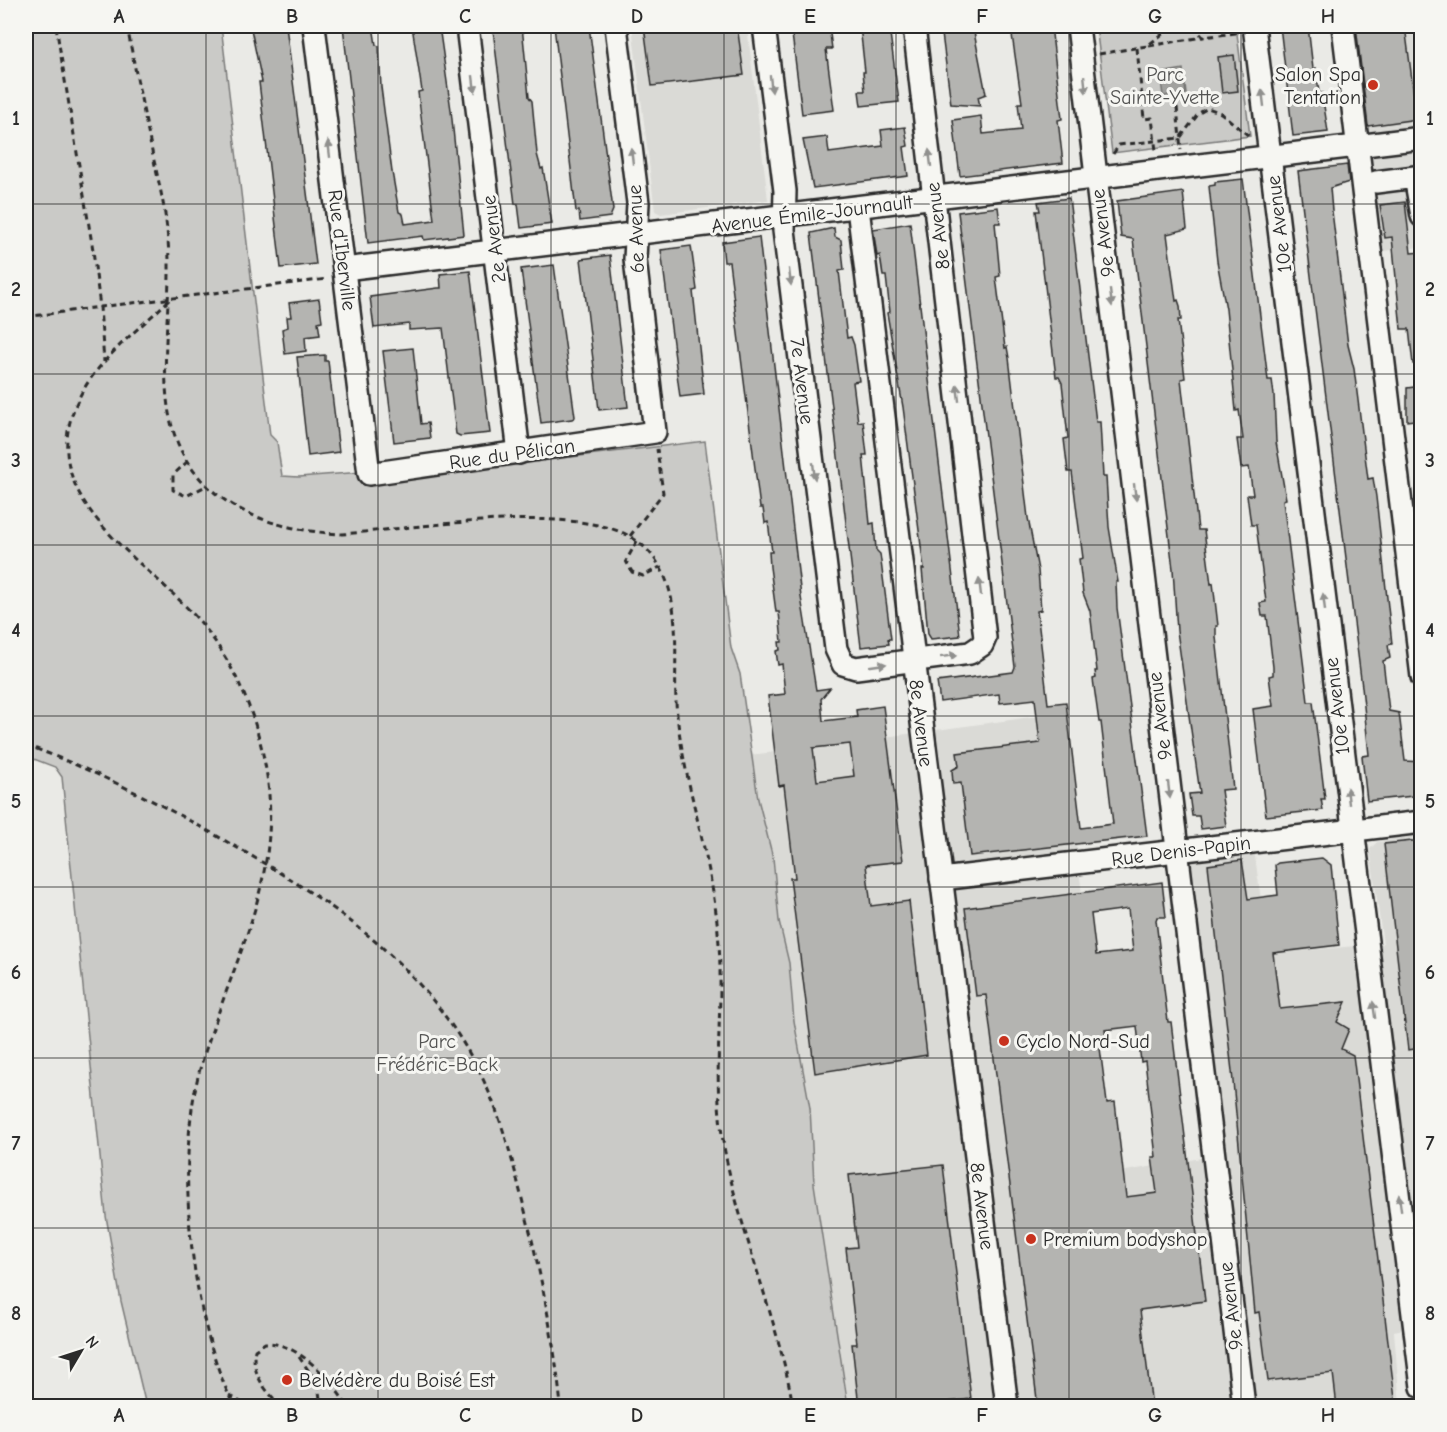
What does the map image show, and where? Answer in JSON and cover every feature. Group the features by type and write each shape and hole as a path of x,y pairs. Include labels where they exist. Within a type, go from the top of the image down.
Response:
{"street":[{"name":"Rue d'Iberville","path":"314,26 369,474"},
{"name":"2e Avenue","path":"467,26 519,453"},
{"name":"6e Avenue","path":"616,26 638,203 635,259 655,432"},
{"name":"7e Avenue","path":"764,26 785,191 784,218 836,649 843,664 849,667 913,660"},
{"name":"8e Avenue","path":"914,26 985,631 982,645 970,653 913,660 1006,1407"},
{"name":"9e Avenue","path":"1078,26 1244,1407"},
{"path":"1343,26 1422,677"},
{"name":"10e Avenue","path":"1254,28 1264,149 1422,1387"},
{"name":"Avenue Émile-Journault","path":"344,269 935,199 1158,169 1264,149 1357,146 1422,138"},
{"path":"1376,182 1415,177 1422,216"},
{"path":"858,208 913,660"},
{"name":"Rue du Pélican","path":"369,474 655,432"},
{"name":"Rue Denis-Papin","path":"941,879 1422,822"}],"path":[{"path":"56,26 93,250 104,363"},
{"path":"127,26 166,222 170,298 168,408 176,436 188,461 207,486 225,501 249,515 286,527 321,533 342,534 482,522 545,520 586,522 630,536 660,567 673,608 676,705 681,744 710,873 719,934 717,1092 724,1148 778,1339 793,1407"},
{"path":"1147,46 1173,26"},
{"path":"1193,26 1203,37"},
{"path":"1082,56 1254,28"},
{"path":"1137,48 1144,119 1152,118 1158,169"},
{"path":"1177,106 1180,138"},
{"path":"1096,177 1119,145 1180,138 1199,113 1214,108 1264,149"},
{"path":"26,316 328,279 344,269"},
{"path":"170,298 104,363 77,401 68,429 67,459 73,485 96,520 192,612 231,668 248,704 265,763 271,824 267,865 255,915 202,1061 191,1102 188,1135 189,1198 197,1276 213,1353 234,1407"},
{"path":"630,536 663,493 655,432"},
{"path":"188,461 173,476 173,490 186,496 207,486"},
{"path":"637,541 626,561 632,572 643,576 660,567"},
{"path":"26,745 114,783 267,865 348,918 394,956 432,998 474,1060 497,1114 533,1243 551,1326 561,1407"},
{"path":"282,1407 271,1396 258,1376 254,1357 255,1350 259,1346 272,1343 298,1356 325,1374 347,1407"},
{"path":"298,1356 318,1384 321,1407"},
{"path":"228,1394 247,1407"}],"shaded area":[{"path":"632,26 747,26 768,200 661,214 655,211"},
{"path":"1346,26 1421,26 1422,121 1419,123 1422,141 1421,247 1374,252"},
{"path":"1183,69 1186,94 1163,96 1160,73"},
{"path":"1061,713 1114,1173 1213,1156 1176,851 1253,841 1268,953 1383,944 1370,849 1377,842 1421,836 1422,1325 1394,1331 1400,1406 839,1406 744,756"}],"green space":[{"name":"Parc Frédéric-Back","path":"26,26 221,26 270,435 277,442 282,476 299,477 401,469 539,451 571,457 705,441 731,648 740,674 758,799 773,858 779,921 789,963 794,1021 810,1108 814,1184 848,1406 146,1406 121,1301 106,1216 62,777 55,767 26,756"},
{"name":"Parc Sainte-Yvette","path":"1096,26 1236,26 1250,136 1112,153"}],"building":[{"path":"254,26 286,26 316,264 281,268 259,82 262,82 251,29 255,29"},
{"path":"343,26 373,26 376,45 379,46 381,87 392,172 399,212 403,214 405,224 434,220 418,92 422,91 412,26 439,26 451,110 464,235 424,240 423,236 368,243"},
{"path":"495,26 522,26 537,154 541,169 543,168 552,224 521,228 518,204 515,204 493,30 496,29"},
{"path":"554,26 589,26 613,210 610,217 580,221 579,211 576,211"},
{"path":"644,26 737,26 744,75 652,86"},
{"path":"791,26 829,26 832,49 826,49 834,110 802,114"},
{"path":"860,26 889,26 899,102 861,106 859,91 865,91 863,72 865,72"},
{"path":"941,26 973,27 986,94 978,97 980,106 951,104"},
{"path":"1051,26 1062,119 1058,120 1063,163 960,176 953,120 981,116 983,134 1021,130 1018,103 1022,103 1011,28"},
{"path":"1280,26 1308,26 1313,69 1316,68 1319,93 1322,93 1328,132 1293,136"},
{"path":"1356,26 1405,26 1417,119 1368,126"},
{"path":"1234,55 1238,91 1222,93 1218,57"},
{"path":"905,127 908,146 904,147 908,176 813,188 803,140 827,137 829,153 883,146 881,130"},
{"path":"1347,165 1349,182 1330,188 1348,345 1354,369 1368,479 1373,478 1376,497 1392,644 1388,645 1390,658 1383,661 1389,711 1399,713 1405,761 1422,762 1422,795 1367,801 1362,756 1369,755 1362,687 1298,171"},
{"path":"1243,179 1268,380 1272,380 1274,395 1276,442 1286,499 1283,500 1308,702 1313,702 1325,799 1321,799 1323,810 1266,816 1253,709 1273,706 1269,676 1273,675 1273,667 1267,616 1262,616 1260,603 1266,602 1256,525 1251,525 1247,495 1253,495 1249,467 1241,468 1237,439 1243,439 1239,410 1236,411 1226,309 1217,261 1209,186 1215,185 1215,182"},
{"path":"1183,192 1187,229 1167,234 1176,301 1178,300 1180,306 1181,320 1178,320 1185,378 1181,379 1198,530 1204,530 1211,584 1213,583 1218,626 1216,626 1216,637 1233,789 1221,790 1226,826 1201,829 1199,816 1192,816 1189,794 1200,793 1177,631 1173,569 1133,239 1121,237 1117,201"},
{"path":"1069,198 1096,422 1100,422 1103,477 1106,477 1109,527 1118,582 1116,582 1117,608 1147,836 970,856 961,783 953,784 952,770 959,766 957,753 1040,743 1035,699 1000,703 999,694 940,702 937,682 1013,672 1015,667 958,212 998,207 1000,223 995,223 1000,276 996,277 1005,348 1007,347 1009,358 1028,518 1038,570 1041,610 1037,611 1048,704 1066,702 1081,828 1113,824 1101,722 1099,722 1093,679 1096,678 1095,671 1097,671 1090,611 1083,593 1079,559 1083,558 1072,472 1068,472 1064,439 1068,438 1062,383 1059,377 1056,377 1036,211 1040,211 1038,202"},
{"path":"1405,202 1411,253 1422,252 1422,364 1413,364 1409,329 1401,329 1392,237 1385,238 1380,205"},
{"path":"910,223 960,636 931,639 928,634 922,569 924,569 903,407 887,313 890,312 886,276 883,276 880,255 877,256 873,229"},
{"path":"834,228 835,237 841,240 844,270 839,271 847,338 851,337 854,345 859,381 853,382 858,422 863,421 867,455 863,455 870,524 874,523 876,550 880,554 891,639 888,639 889,644 861,647 811,233"},
{"path":"759,237 801,597 816,690 830,688 821,699 823,721 857,717 856,710 883,706 903,861 866,865 871,906 909,901 927,1055 815,1073 790,878 795,878 784,785 779,786 768,696 785,694 782,664 778,665 776,651 780,650 779,642 782,642 779,612 776,612 770,567 769,552 772,552 768,522 765,523 763,508 760,508 729,262 724,262 722,242","holes":["850,744 854,776 817,781 813,748"]},
{"path":"691,246 697,290 693,291 704,394 680,397 661,250"},
{"path":"610,255 628,407 599,410 581,259"},
{"path":"554,265 575,417 541,423 521,269"},
{"path":"470,271 490,433 460,436 456,434 443,328 409,330 409,324 374,328 370,297 441,288 440,274"},
{"path":"319,299 322,321 318,322 320,335 305,337 306,351 285,354 282,329 288,327 287,317 291,317 289,303"},
{"path":"413,348 421,424 428,423 430,438 394,442 383,351"},
{"path":"325,355 325,361 328,361 339,452 308,456 297,357"},
{"path":"1422,386 1422,419 1407,421 1407,388"},
{"path":"1422,840 1422,1048 1408,1050 1384,844"},
{"path":"1322,858 1331,865 1339,945 1273,953 1280,1009 1346,1002 1337,1022 1349,1029 1341,1049 1353,1055 1396,1407 1337,1407 1333,1373 1268,1381 1259,1312 1255,1313 1232,1071 1208,865 1242,860 1248,899 1278,895 1275,865 1278,863"},
{"path":"1162,882 1166,917 1157,917 1156,920 1168,1022 1171,1022 1205,1301 1140,1310 1152,1407 1038,1407 986,995 976,996 965,908","holes":["1128,909 1133,951 1096,955 1091,914","1137,1026 1141,1062 1145,1061 1156,1157 1152,1157 1157,1193 1126,1197 1115,1102 1107,1103 1100,1048 1108,1047 1105,1030"]},
{"path":"943,1165 971,1399 906,1407 859,1407 852,1344 857,1344 846,1248 857,1247 849,1175"}],"place":[{"name":"Salon Spa Tentation","path":"1373,85"},
{"name":"Cyclo Nord-Sud","path":"1004,1041"},
{"name":"Premium bodyshop","path":"1031,1239"},
{"name":"Belvédère du Boisé Est","path":"287,1380"}]}
